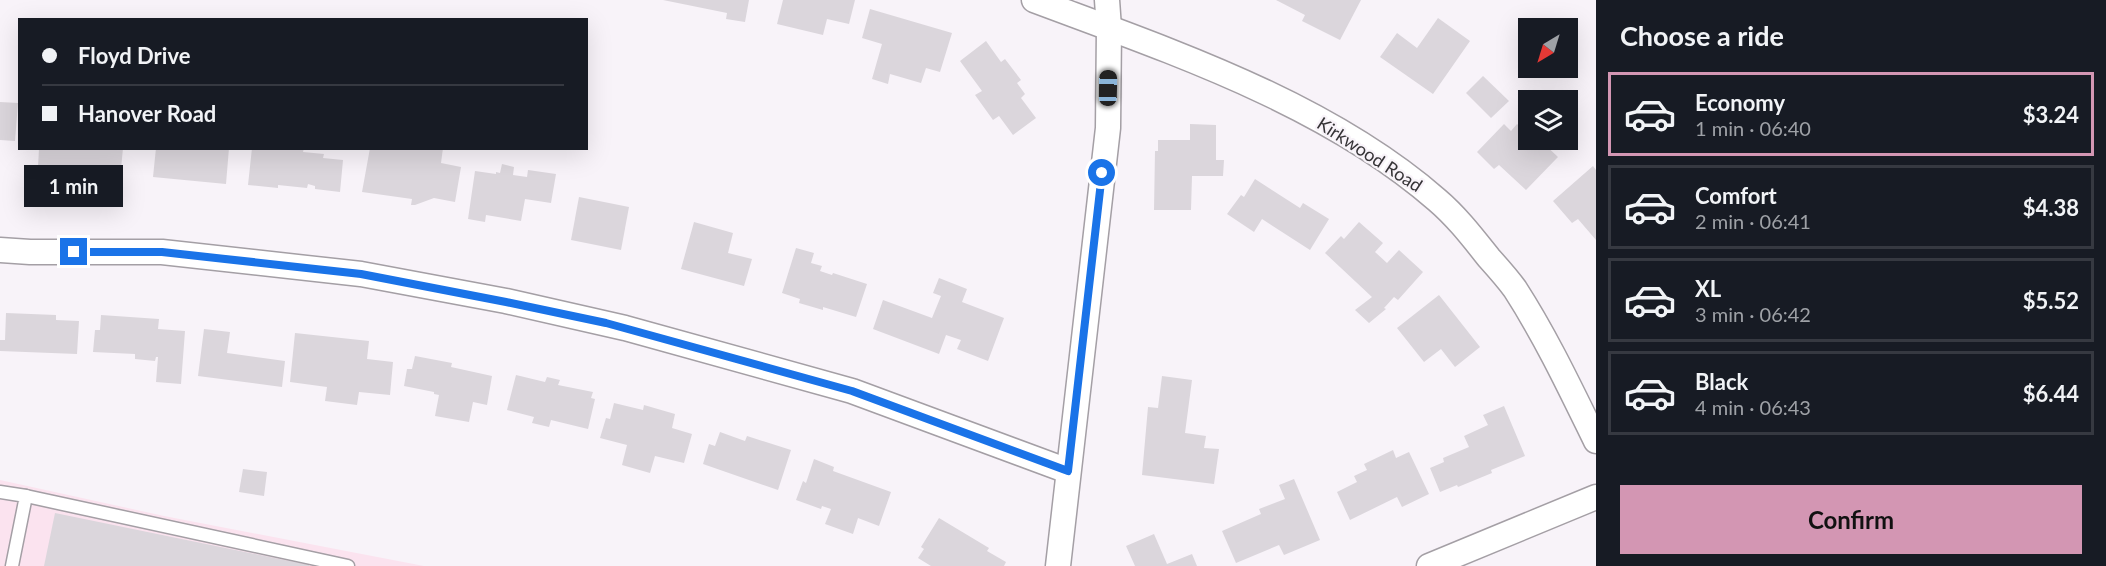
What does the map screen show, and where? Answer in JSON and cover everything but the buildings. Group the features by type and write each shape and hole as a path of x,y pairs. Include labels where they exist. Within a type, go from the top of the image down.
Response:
{"street":[{"name":"Kirkwood Road","path":"1034,0 1248,84 1331,125 1406,174 1439,202 1470,234 1514,288 1556,359 1596,441"},
{"path":"1058,566 1108,128 1107,0"},
{"path":"0,250 162,252 361,274 506,302 625,328 852,391 1068,471"},
{"path":"1429,566 1596,496"}],"lane":[{"path":"0,492 348,566"},
{"path":"12,566 26,496"}],"shaded area":[{"path":"0,480 164,516 424,566 0,566"}],"route":[{"path":"74,252 162,252 361,274 606,323 852,391 1068,471 1102,173"}]}
